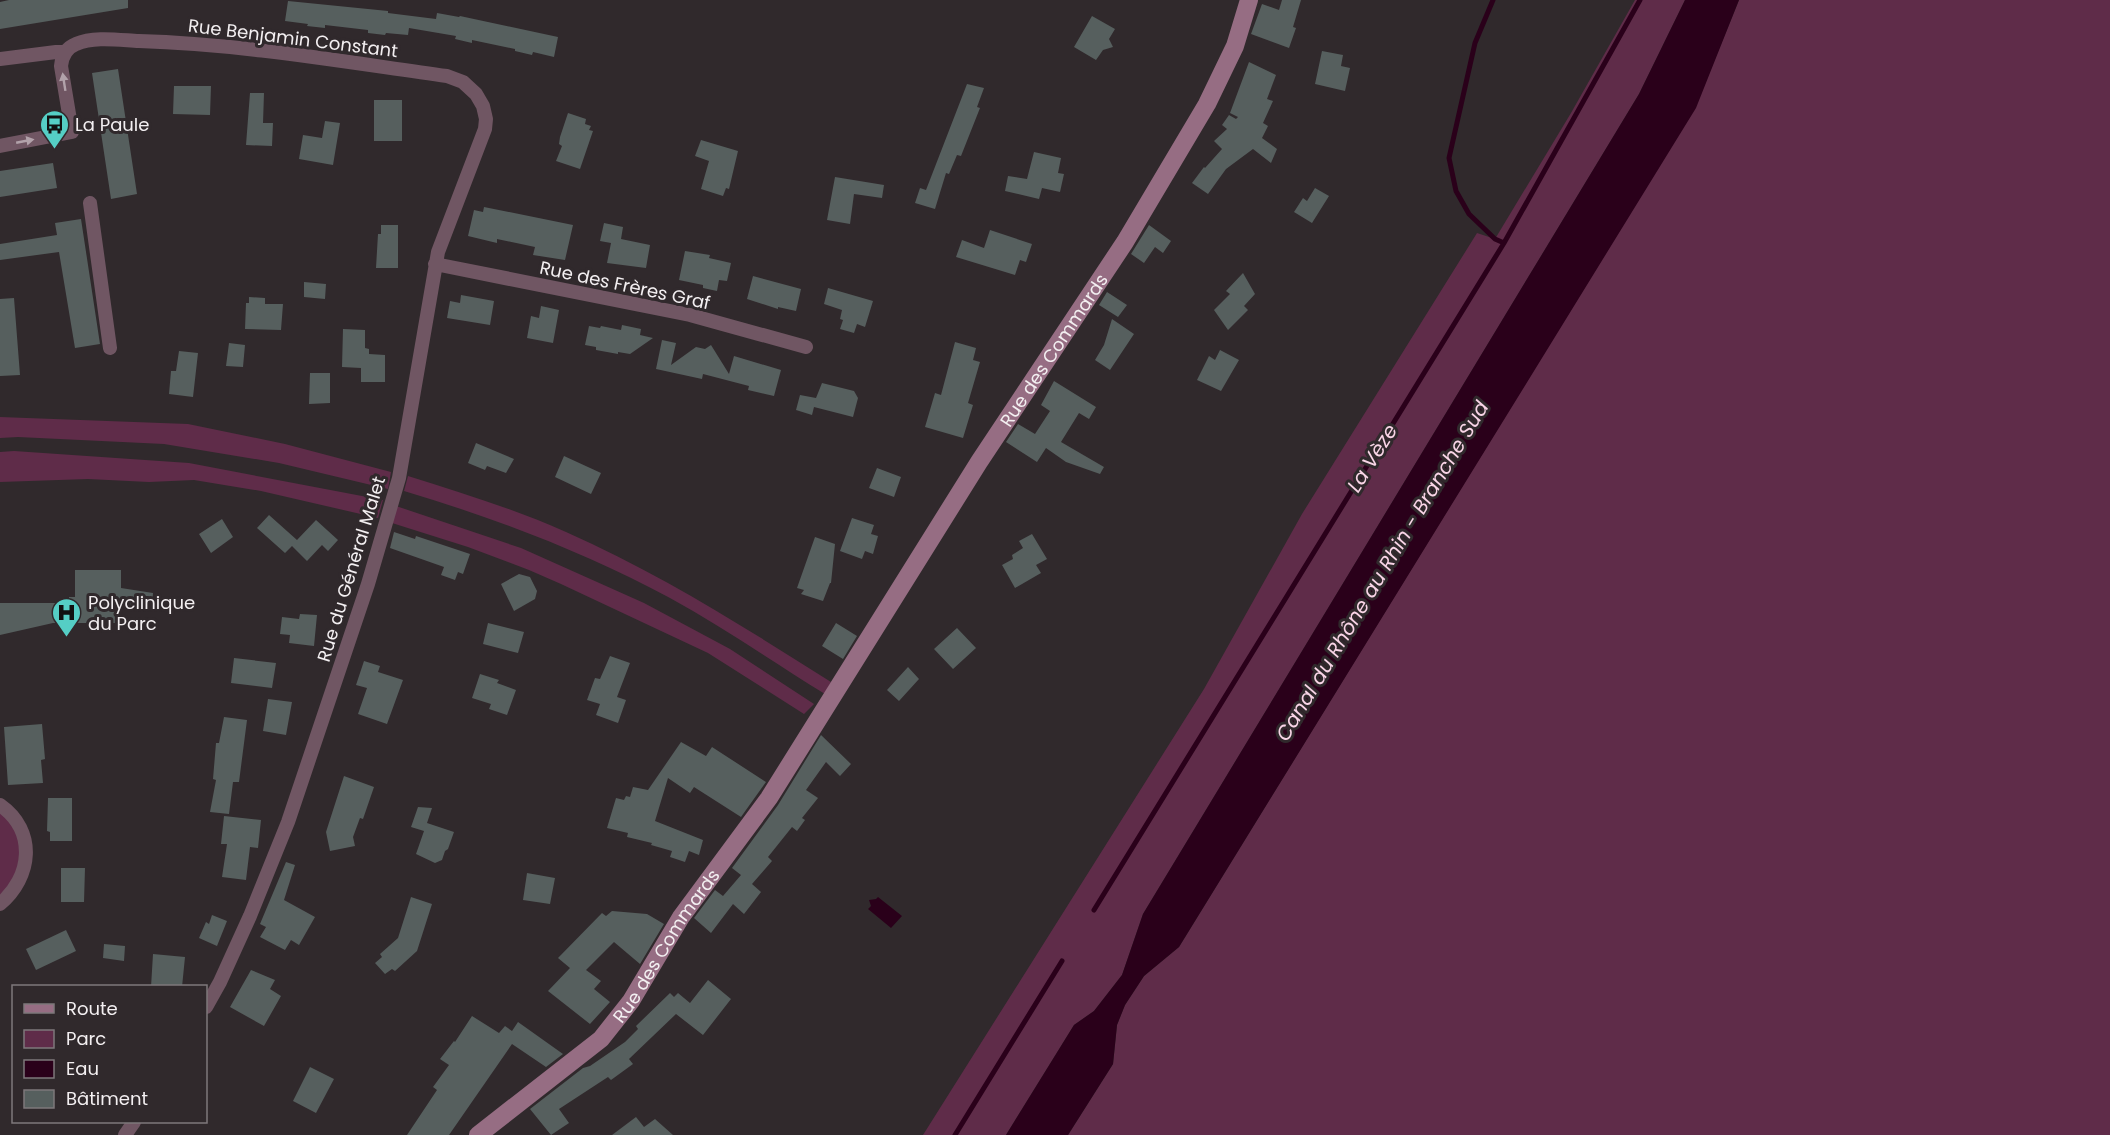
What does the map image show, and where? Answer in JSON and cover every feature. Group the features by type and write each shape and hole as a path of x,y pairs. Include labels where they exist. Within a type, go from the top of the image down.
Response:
{"street":[{"name":"Rue des Commards","path":"478,1135 601,1039 617,1021 681,917 769,798 979,462 1125,242 1180,152 1207,104 1235,45 1249,0"},
{"name":"Rue Benjamin Constant","path":"0,59 66,52 74,45 83,42 106,40 178,42 246,48 447,76 463,82 476,94 483,106 486,119 485,129"},
{"path":"0,146 72,132 61,66 66,52"},
{"name":"Rue du Général Malet","path":"207,1005 250,916 288,822 362,601 399,478 435,264 485,129"},
{"path":"90,203 110,348"},
{"name":"Rue des Frères Graf","path":"435,264 690,315 806,347"},
{"path":"0,805 16,821 24,838 27,858 22,877 12,894 0,904"}],"green space":[{"path":"1635,0 1685,0 1639,94 1143,914 1122,975 1094,1011 1074,1025 1006,1135 923,1135 1204,689 1302,514 1477,233 1495,239 1571,113"},
{"path":"1739,0 2110,0 2110,1135 1068,1135 1113,1064 1117,1025 1125,1005 1144,976 1179,947 1695,108"},
{"path":"0,417 188,424 285,444 391,472 388,489 279,463 164,444 0,438"},
{"path":"14,451 189,463 383,500 378,518 261,491 194,480 149,482 88,479 0,482 0,452"},
{"path":"408,476 527,516 635,565 734,621 831,682 825,694 670,598 606,566 540,538 404,491"},
{"path":"396,506 521,548 644,603 730,649 814,704 804,714 708,653 561,584 468,547 392,523"},
{"path":"0,805 16,821 27,858 0,904"}],"water":[{"name":"Canal du Rhône au Rhin - Branche Sud","path":"1685,0 1739,0 1696,108 1179,947 1144,976 1125,1005 1117,1025 1113,1064 1068,1135 1006,1135 1074,1025 1094,1011 1122,975 1143,914 1639,94"},
{"path":"878,897 902,916 891,928 868,909 871,906 869,900"}],"building":[{"path":"9,0 128,0 128,8 0,29 0,2"},
{"path":"1282,0 1301,0 1293,27 1296,28 1289,48 1251,34 1262,4 1279,10"},
{"path":"288,1 388,11 388,13 436,19 437,13 460,16 558,37 554,57 533,52 532,55 472,40 472,43 455,39 456,36 409,28 408,35 386,33 385,35 368,33 368,30 325,25 325,28 307,26 308,24 285,21"},
{"path":"1092,16 1115,29 1109,39 1113,47 1103,50 1096,60 1074,47"},
{"path":"1322,51 1343,55 1341,66 1350,68 1345,91 1315,84"},
{"path":"1249,62 1276,75 1267,99 1273,101 1263,123 1268,126 1262,138 1277,149 1271,163 1253,149 1226,169 1208,194 1192,183 1222,149 1214,141 1227,129 1222,125 1229,115 1236,119 1238,117 1230,113"},
{"path":"118,69 137,194 111,199 92,73"},
{"path":"967,84 984,88 977,107 980,108 961,156 957,155 949,174 946,173 935,209 915,203 920,188 926,190"},
{"path":"174,86 211,86 210,115 173,114"},
{"path":"250,93 264,93 263,123 273,123 272,146 246,145"},
{"path":"374,100 402,100 402,141 374,141"},
{"path":"568,113 586,119 585,124 591,126 589,130 593,131 580,169 556,161 562,146 559,144 560,137"},
{"path":"325,121 340,123 333,165 299,159 303,135 322,138"},
{"path":"701,140 738,151 729,189 726,188 723,196 701,189 709,161 695,156"},
{"path":"1034,152 1061,158 1058,173 1064,174 1060,192 1042,188 1039,199 1005,191 1008,176 1027,179"},
{"path":"53,163 57,188 0,197 0,171"},
{"path":"835,177 884,185 882,198 854,194 850,224 827,220"},
{"path":"1315,188 1329,196 1312,223 1294,212 1303,198 1307,201"},
{"path":"484,207 573,225 565,260 533,255 535,247 497,239 497,243 468,236 474,210 483,212"},
{"path":"81,219 100,344 75,348 59,252 0,260 0,244 57,235 55,223"},
{"path":"604,223 623,227 621,239 650,245 646,268 607,263 611,243 600,241"},
{"path":"381,225 398,225 398,268 376,268 378,234 381,234"},
{"path":"1149,225 1171,241 1163,253 1155,247 1144,263 1131,254"},
{"path":"990,230 1032,244 1026,262 1020,260 1015,275 956,257 962,240 984,248"},
{"path":"685,251 710,255 709,258 731,263 727,281 719,280 717,291 703,288 703,285 679,280"},
{"path":"1243,273 1255,294 1244,306 1248,310 1228,330 1214,310 1230,294 1226,291"},
{"path":"753,276 801,289 796,311 778,307 778,309 747,299"},
{"path":"304,282 326,284 325,299 304,297"},
{"path":"828,288 873,301 865,327 857,324 854,333 840,329 843,320 840,319 842,310 824,304"},
{"path":"1107,292 1127,305 1118,317 1099,305"},
{"path":"461,295 494,301 490,325 447,318 450,301 460,303"},
{"path":"249,297 265,298 265,304 283,304 281,330 245,329 246,303 249,303"},
{"path":"14,298 20,375 0,376 0,299"},
{"path":"541,306 559,310 553,343 527,338 531,316 539,318"},
{"path":"1112,319 1134,334 1110,370 1095,360 1104,345"},
{"path":"622,325 641,329 640,335 653,338 630,354 596,350 596,347 585,345 589,326 621,330"},
{"path":"343,329 365,330 365,348 369,349 369,354 385,355 385,382 361,382 361,368 342,367"},
{"path":"662,340 676,343 671,365 696,347 705,349 711,345 729,374 734,356 781,370 774,396 748,390 749,386 703,374 702,379 656,369"},
{"path":"955,342 976,348 973,360 980,362 968,403 973,405 963,438 925,427 935,393 941,395"},
{"path":"229,343 245,345 243,367 226,366"},
{"path":"1220,350 1239,360 1221,391 1197,380 1209,356 1215,360"},
{"path":"179,351 198,353 193,397 169,394 171,371 176,371"},
{"path":"310,373 330,373 330,403 309,404"},
{"path":"1054,381 1096,407 1089,419 1079,413 1061,442 1104,467 1100,474 1066,462 1046,448 1037,462 1006,442 1018,424 1035,434 1050,411 1041,405"},
{"path":"822,383 854,391 858,398 853,417 814,407 812,415 796,410 800,395 816,398"},
{"path":"476,443 514,459 506,473 487,466 485,470 468,463"},
{"path":"564,456 601,473 591,494 555,477"},
{"path":"877,468 901,477 894,497 869,488"},
{"path":"269,515 297,540 316,520 338,540 328,551 322,545 307,561 292,546 285,553 257,528"},
{"path":"852,518 874,525 871,534 878,536 873,554 865,551 862,559 840,551"},
{"path":"222,519 233,537 211,553 199,534"},
{"path":"394,532 415,539 416,536 470,554 463,574 458,572 455,580 441,575 444,567 390,548"},
{"path":"1032,534 1047,559 1036,565 1041,573 1015,588 1002,565 1013,559 1012,555 1023,548 1019,541"},
{"path":"815,537 835,544 831,583 823,601 801,594 804,590 797,588"},
{"path":"75,570 121,570 121,588 153,593 152,608 121,605 121,623 53,623 0,635 0,603 69,603 69,597 75,597"},
{"path":"519,574 530,577 537,591 535,599 514,611 501,584"},
{"path":"300,614 317,615 314,646 289,643 290,635 280,634 282,617 299,619"},
{"path":"488,623 524,632 518,653 483,644"},
{"path":"836,623 857,636 843,659 822,646"},
{"path":"957,628 976,648 953,669 934,649"},
{"path":"610,656 630,663 617,697 626,700 618,723 596,715 600,704 587,700 595,678 600,679"},
{"path":"234,658 276,663 272,688 231,683"},
{"path":"364,661 380,666 378,672 403,680 387,724 358,714 367,688 356,685"},
{"path":"908,667 919,679 899,701 887,690"},
{"path":"480,674 499,680 497,683 516,690 507,715 489,709 491,704 472,698"},
{"path":"268,699 292,702 286,735 263,731"},
{"path":"224,717 247,720 239,782 233,782 229,814 210,812 216,780 213,779 216,743 219,743"},
{"path":"42,724 45,759 41,760 43,783 8,785 4,727"},
{"path":"821,735 851,764 840,776 826,762 806,790 818,798 802,818 805,820 797,831 792,827 768,857 772,861 752,884 761,892 744,914 733,904 711,933 694,918 715,890 723,896 741,875 732,868 778,805"},
{"path":"681,742 706,756 712,747 766,782 741,817 694,787 690,793 668,778 655,821 703,840 699,855 689,851 685,862 670,857 672,851 627,837 628,833 607,828 616,798 624,800 626,796 630,797 633,787 648,790"},
{"path":"344,776 374,787 363,819 360,818 353,837 355,846 330,851 326,832"},
{"path":"48,798 72,798 72,841 50,841 50,832 47,831"},
{"path":"418,807 432,808 427,823 454,832 442,860 435,863 416,854 424,831 411,827"},
{"path":"224,816 261,820 258,848 250,847 246,880 222,877 227,844 221,844"},
{"path":"286,862 295,865 284,900 315,917 299,945 291,940 285,950 260,937 266,927 260,924"},
{"path":"61,868 85,868 84,902 61,902"},
{"path":"527,873 555,878 550,904 523,900"},
{"path":"411,897 432,904 417,951 395,971 392,969 385,974 375,963 382,957 380,954 398,938"},
{"path":"612,911 647,914 664,924 640,964 614,942 586,970 601,981 594,989 610,1002 590,1024 548,991 570,968 558,958 602,913 606,916"},
{"path":"212,915 227,921 217,946 199,938 206,922 209,924"},
{"path":"66,930 76,951 36,970 26,949"},
{"path":"104,944 125,946 124,961 103,958"},
{"path":"153,954 185,957 182,985 151,985"},
{"path":"251,970 275,980 270,989 281,996 264,1026 230,1007"},
{"path":"708,980 731,999 703,1035 676,1014 629,1059 633,1064 611,1080 608,1077 559,1109 569,1123 551,1135 530,1109 583,1068 590,1066 625,1042 638,1029 636,1026 670,993 674,997 678,993 690,1003"},
{"path":"472,1016 499,1033 505,1026 512,1031 518,1022 563,1054 546,1067 512,1044 449,1135 407,1135 437,1090 433,1087 449,1065 440,1059 455,1042"},
{"path":"310,1067 334,1079 316,1113 293,1101"},
{"path":"636,1117 644,1127 655,1119 673,1135 612,1135"}],"waterway":[{"path":"1493,0 1475,43 1449,158 1456,191 1469,214 1495,239 1504,243"},
{"name":"La Vèze","path":"1094,910 1504,243 1640,0"},
{"path":"955,1135 1062,961"}],"place":[{"name":"La Paule","path":"54,150"},
{"name":"Polyclinique du Parc","path":"67,638"}]}
